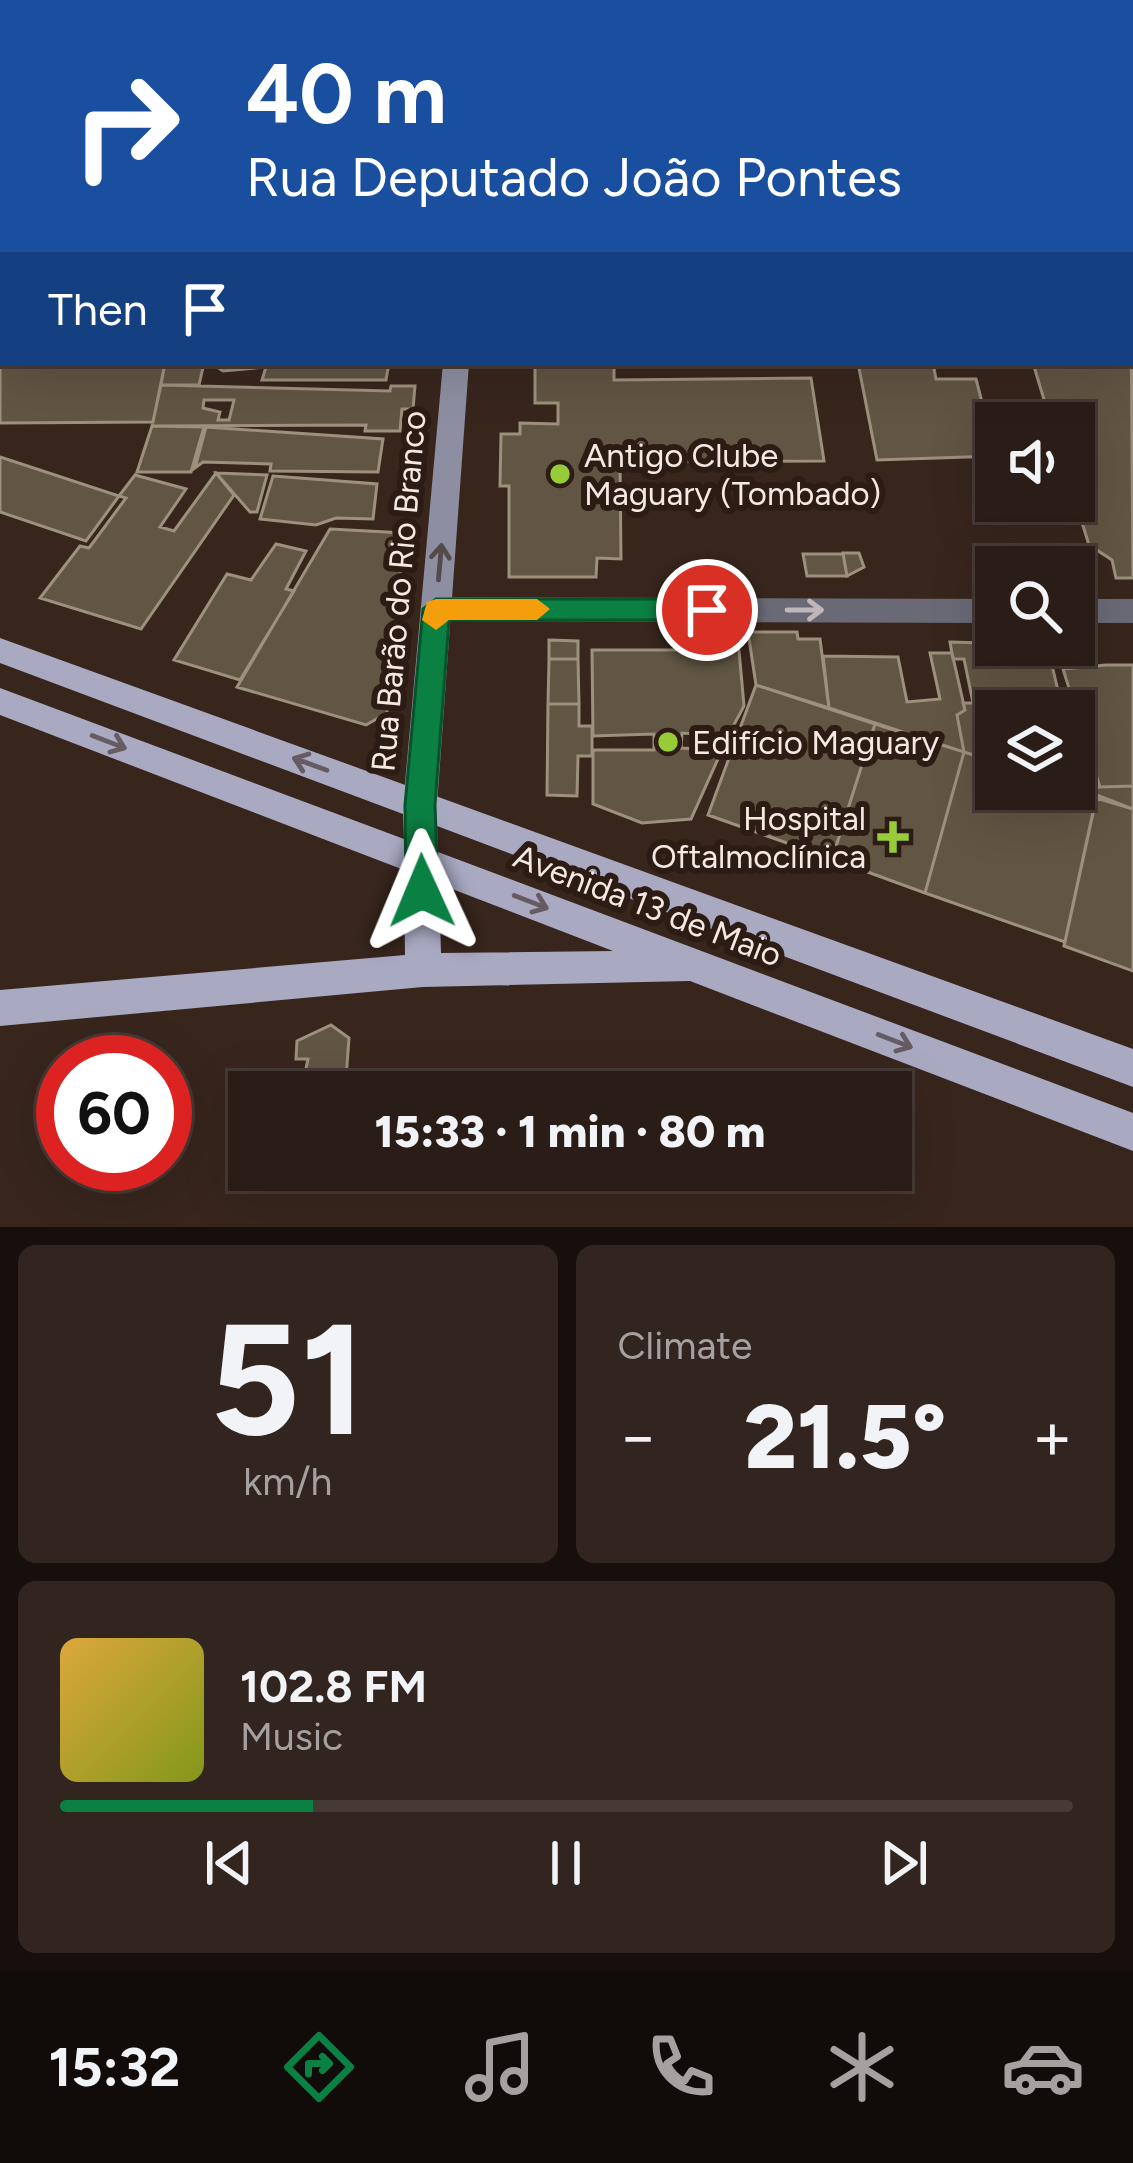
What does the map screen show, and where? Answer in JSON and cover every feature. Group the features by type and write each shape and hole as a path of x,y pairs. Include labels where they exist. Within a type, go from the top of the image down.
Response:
{"main road":[{"name":"Avenida 13 de Maio","path":"0,650 1133,1068"},
{"name":"Avenida 13 de Maio","path":"0,701 1133,1132"},
{"name":"Rua Barão do Rio Branco","path":"420,805 423,970"},
{"path":"0,1008 423,970 700,967"}],"street":[{"name":"Rua Barão do Rio Branco","path":"420,805 456,366"},
{"path":"436,609 975,610"},
{"path":"1095,611 1133,611"}],"building":[{"path":"0,366 164,366 153,422 0,423"},
{"path":"164,366 203,366 199,385 161,385"},
{"path":"216,366 388,366 386,380 262,380 266,367 223,371"},
{"name":"Antigo Clube Maguary (Tombado)","path":"535,366 614,366 614,380 811,378 824,461 620,462 621,559 597,558 596,577 509,577 509,486 500,486 501,434 520,434 520,423 558,424 558,403 535,403"},
{"path":"859,366 934,366 936,379 976,379 982,402 975,402 975,457 877,460"},
{"path":"1034,366 1131,366 1133,578 1116,578 1112,560 1089,545 1082,522 1095,522 1095,402 1045,402"},
{"path":"161,385 390,391 391,386 415,386 413,409 402,409 400,431 365,431 366,425 152,426","holes":["204,400 234,400 229,420 218,420 220,412 203,408"]},
{"path":"152,426 204,427 191,472 137,472"},
{"path":"206,427 383,439 378,472 270,471 271,464 203,462 195,468"},
{"path":"0,457 119,496 86,541 0,512"},
{"path":"216,473 234,495 141,629 40,598 80,546 89,548 126,498 119,496 135,475 186,489 160,527 174,531"},
{"path":"216,473 267,475 257,512 250,512"},
{"path":"273,476 377,484 373,519 336,518 316,525 260,519"},
{"path":"330,529 404,533 387,713 366,725 237,687"},
{"path":"276,544 306,551 286,589 294,591 240,680 174,660 227,574 251,580"},
{"path":"843,553 859,553 864,567 847,576"},
{"path":"803,554 843,554 847,576 807,576"},
{"path":"748,632 797,632 798,639 820,639 829,708 756,685"},
{"path":"549,640 578,641 578,659 549,659"},
{"path":"950,642 975,643 975,666 1052,666 1058,690 975,690 975,755 964,752 957,715 965,710 963,703 973,703 964,659 953,659"},
{"name":"Edifício Maguary","path":"592,650 739,650 744,706 728,736 682,733 681,748 722,750 691,819 642,823 593,804 593,750 654,750 654,734 593,736"},
{"path":"930,653 952,653 965,710 957,715 964,752 829,708 823,656 898,657 907,702 940,699"},
{"path":"549,659 578,659 579,704 548,704"},
{"path":"1133,665 1133,786 1100,787 1095,771 1095,690 1070,690 1063,669"},
{"path":"756,685 875,724 832,859 708,815"},
{"path":"548,704 579,704 579,726 592,726 592,756 578,756 577,796 547,795"},
{"path":"875,724 964,752 925,893 832,859"},
{"path":"964,752 975,755 975,810 1094,810 1065,942 925,893"},
{"path":"1133,786 1133,809 1095,794 1100,787"},
{"path":"1096,798 1133,809 1133,971 1064,946"},
{"path":"331,1025 349,1038 347,1071 305,1071 308,1059 296,1059 297,1041"}],"slow traffic":[{"path":"436,620 436,609 537,609"}],"place":[{"name":"Antigo Clube Maguary (Tombado)","path":"560,474"},
{"name":"Edifício Maguary","path":"668,742"},
{"name":"Hospital Oftalmoclínica","path":"893,837"}],"route":[{"path":"422,891 420,805 436,609 707,610"}]}
